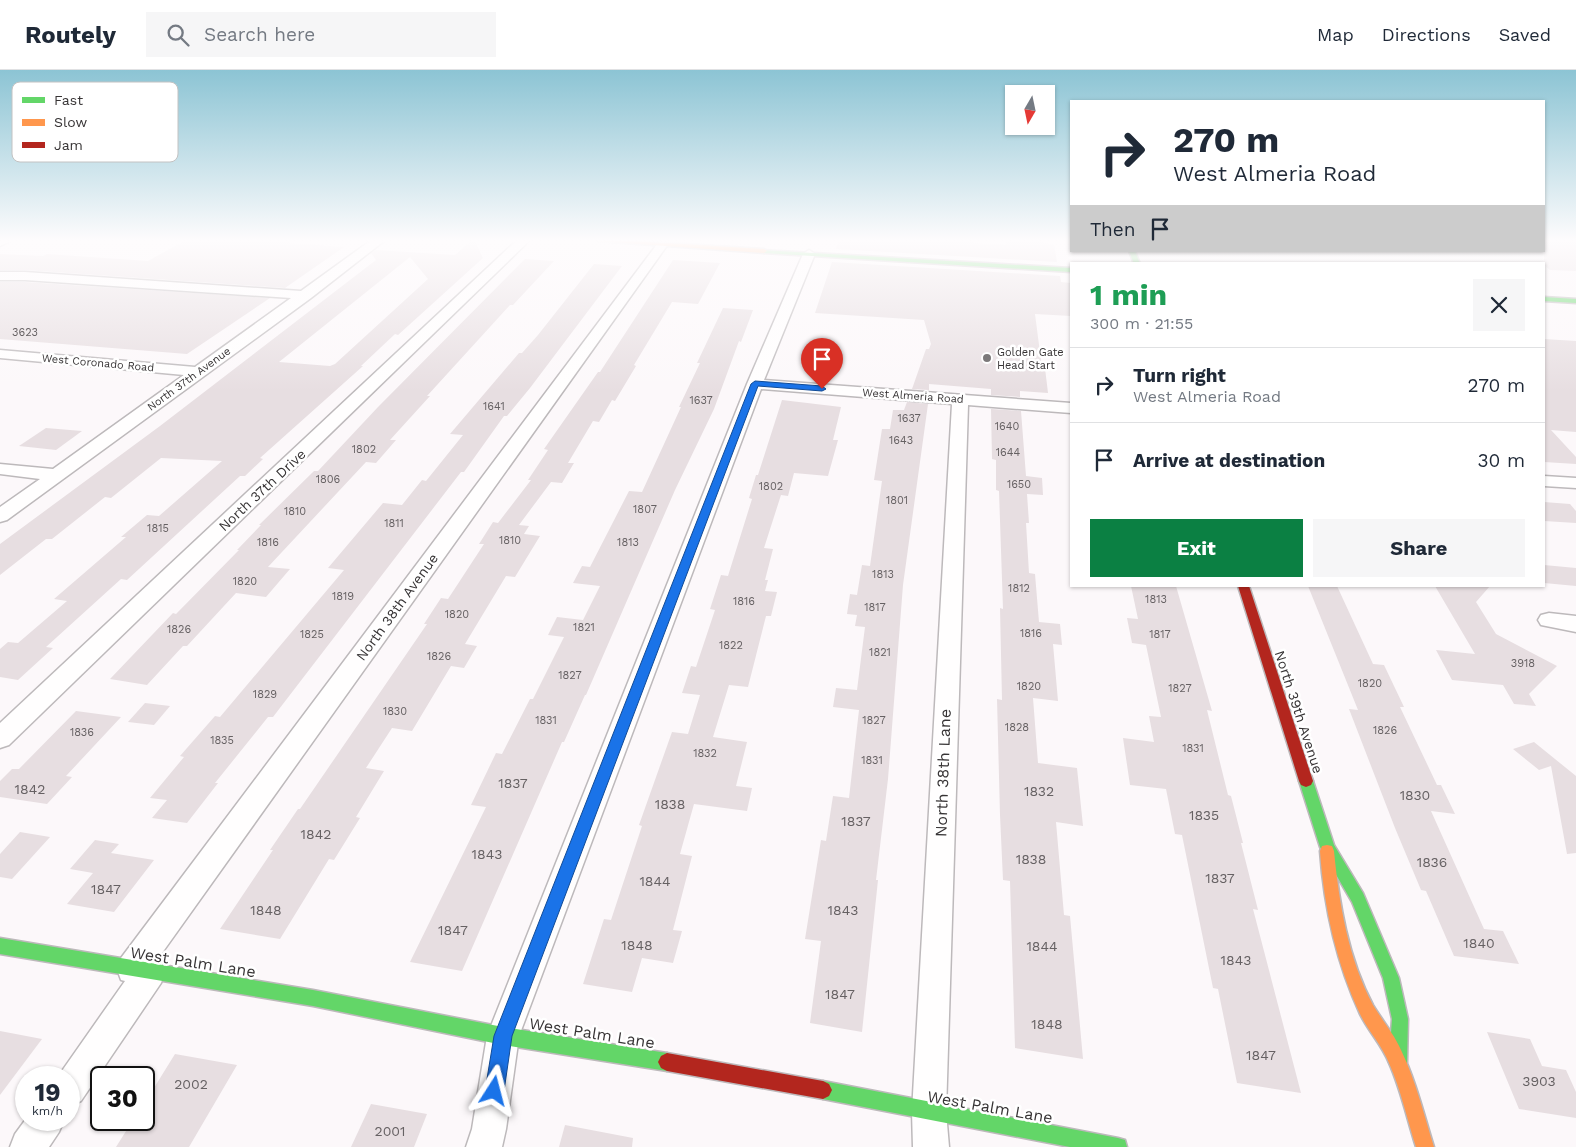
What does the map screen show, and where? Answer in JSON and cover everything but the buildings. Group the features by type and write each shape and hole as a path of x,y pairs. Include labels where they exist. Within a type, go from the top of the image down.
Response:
{"street":[{"path":"251,291 306,295"},
{"name":"North 37th Avenue","path":"0,516 196,372 311,291"},
{"name":"North 37th Drive","path":"0,738 470,291"},
{"name":"North 38th Avenue","path":"80,1071 141,971 629,291"},
{"path":"484,1147 489,1129 503,1036 755,384 794,291"},
{"path":"1545,299 1576,300"},
{"name":"West Coronado Road","path":"0,354 196,372"},
{"name":"West Almeria Road","path":"755,384 1070,408"},
{"name":"North 38th Lane","path":"931,1147 928,1112 960,400"},
{"path":"0,469 57,475"},
{"path":"1545,481 1576,483"},
{"name":"North 39th Avenue","path":"1242,587 1327,847 1358,898 1391,978 1400,1019 1398,1062"},
{"path":"1549,620 1576,624"},
{"name":"North 39th Avenue","path":"1327,847 1330,893 1341,941 1355,983 1368,1011 1398,1062 1425,1147"},
{"name":"West Palm Lane","path":"0,946 141,971 313,998 503,1036 705,1068 1118,1147"},
{"path":"28,1147 39,1131"}],"traffic: fast":[{"path":"1545,299 1576,301"},
{"path":"1306,781 1327,847 1358,898 1391,978 1400,1019 1398,1062"},
{"path":"0,946 313,998 503,1036 667,1062"},
{"path":"823,1090 1118,1147"}],"traffic: slow":[{"path":"1327,851 1331,892 1344,952 1367,1010 1395,1056 1406,1084 1425,1147"}],"traffic: jam":[{"path":"1243,587 1306,781"},
{"path":"667,1062 823,1090"}],"place":[{"name":"Golden Gate Head Start","path":"987,358"}],"route":[{"path":"494,1091 503,1036 755,384 822,389"}]}
